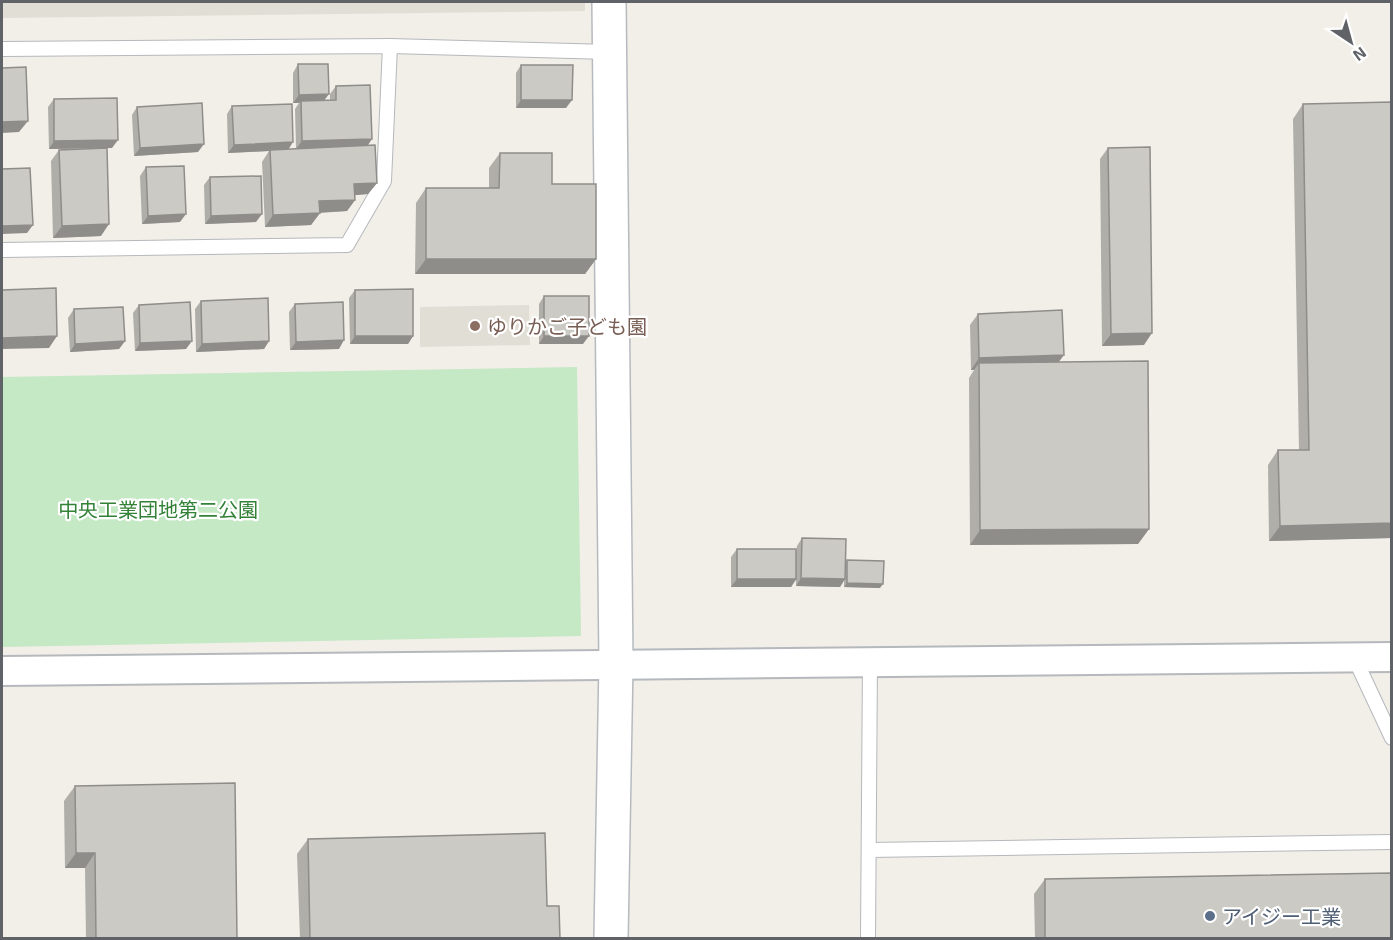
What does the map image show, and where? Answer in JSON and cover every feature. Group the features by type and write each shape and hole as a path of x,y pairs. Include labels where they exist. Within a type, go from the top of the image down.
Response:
{"street":[{"path":"609,2 616,663 611,934"},
{"path":"2,671 616,663 1392,657"}],"lane":[{"path":"2,49 390,46 610,52"},
{"path":"2,250 347,245 384,181 390,46"},
{"path":"1354,657 1392,738"},
{"path":"868,939 870,662"},
{"path":"868,850 1392,842"}],"shaded area":[{"path":"2,2 585,2 585,11 2,18"},
{"name":"ゆりかご子ども園","path":"529,305 530,345 420,347 420,307"}],"green space":[{"name":"中央工業団地第二公園","path":"577,367 581,636 2,647 2,377"}],"building":[{"path":"298,64 328,64 329,94 299,95"},
{"path":"521,65 573,65 572,100 521,100"},
{"path":"26,67 28,121 2,122 2,68"},
{"path":"370,85 372,139 302,141 301,101 336,100 336,86"},
{"path":"117,98 118,140 54,141 54,99"},
{"path":"1392,102 1392,523 1280,526 1278,450 1309,450 1303,104"},
{"path":"202,103 204,144 140,148 137,107"},
{"path":"292,104 293,142 234,145 232,106"},
{"path":"375,145 377,183 354,184 355,200 319,201 320,213 273,215 270,150"},
{"path":"1150,147 1152,333 1111,334 1108,148"},
{"path":"107,148 109,224 62,226 59,150"},
{"path":"500,153 552,153 552,184 596,184 596,259 426,259 426,188 499,188"},
{"path":"184,166 186,214 148,216 146,167"},
{"path":"30,168 33,225 2,226 2,169"},
{"path":"261,176 262,214 211,216 210,177"},
{"path":"56,288 57,336 2,338 2,290"},
{"path":"413,289 413,336 355,336 355,290"},
{"path":"544,296 589,296 589,336 544,336"},
{"path":"268,298 269,341 202,344 201,301"},
{"path":"190,302 192,341 140,343 139,305"},
{"path":"343,302 344,340 296,342 295,304"},
{"path":"123,307 125,341 75,344 74,309"},
{"path":"1062,310 1064,355 979,358 978,314"},
{"path":"1148,361 1149,529 980,530 979,363"},
{"path":"802,538 846,539 845,579 801,578"},
{"path":"737,549 796,549 796,579 737,579"},
{"path":"847,560 884,561 883,584 847,583"},
{"path":"235,783 237,939 96,939 95,853 76,853 75,786"},
{"path":"545,833 547,906 559,906 560,939 310,939 308,839"},
{"name":"アイジー工業","path":"1392,873 1392,939 1045,939 1045,879"}],"place":[{"name":"ゆりかご子ども園","path":"475,326"},
{"name":"アイジー工業","path":"1210,916"}]}
